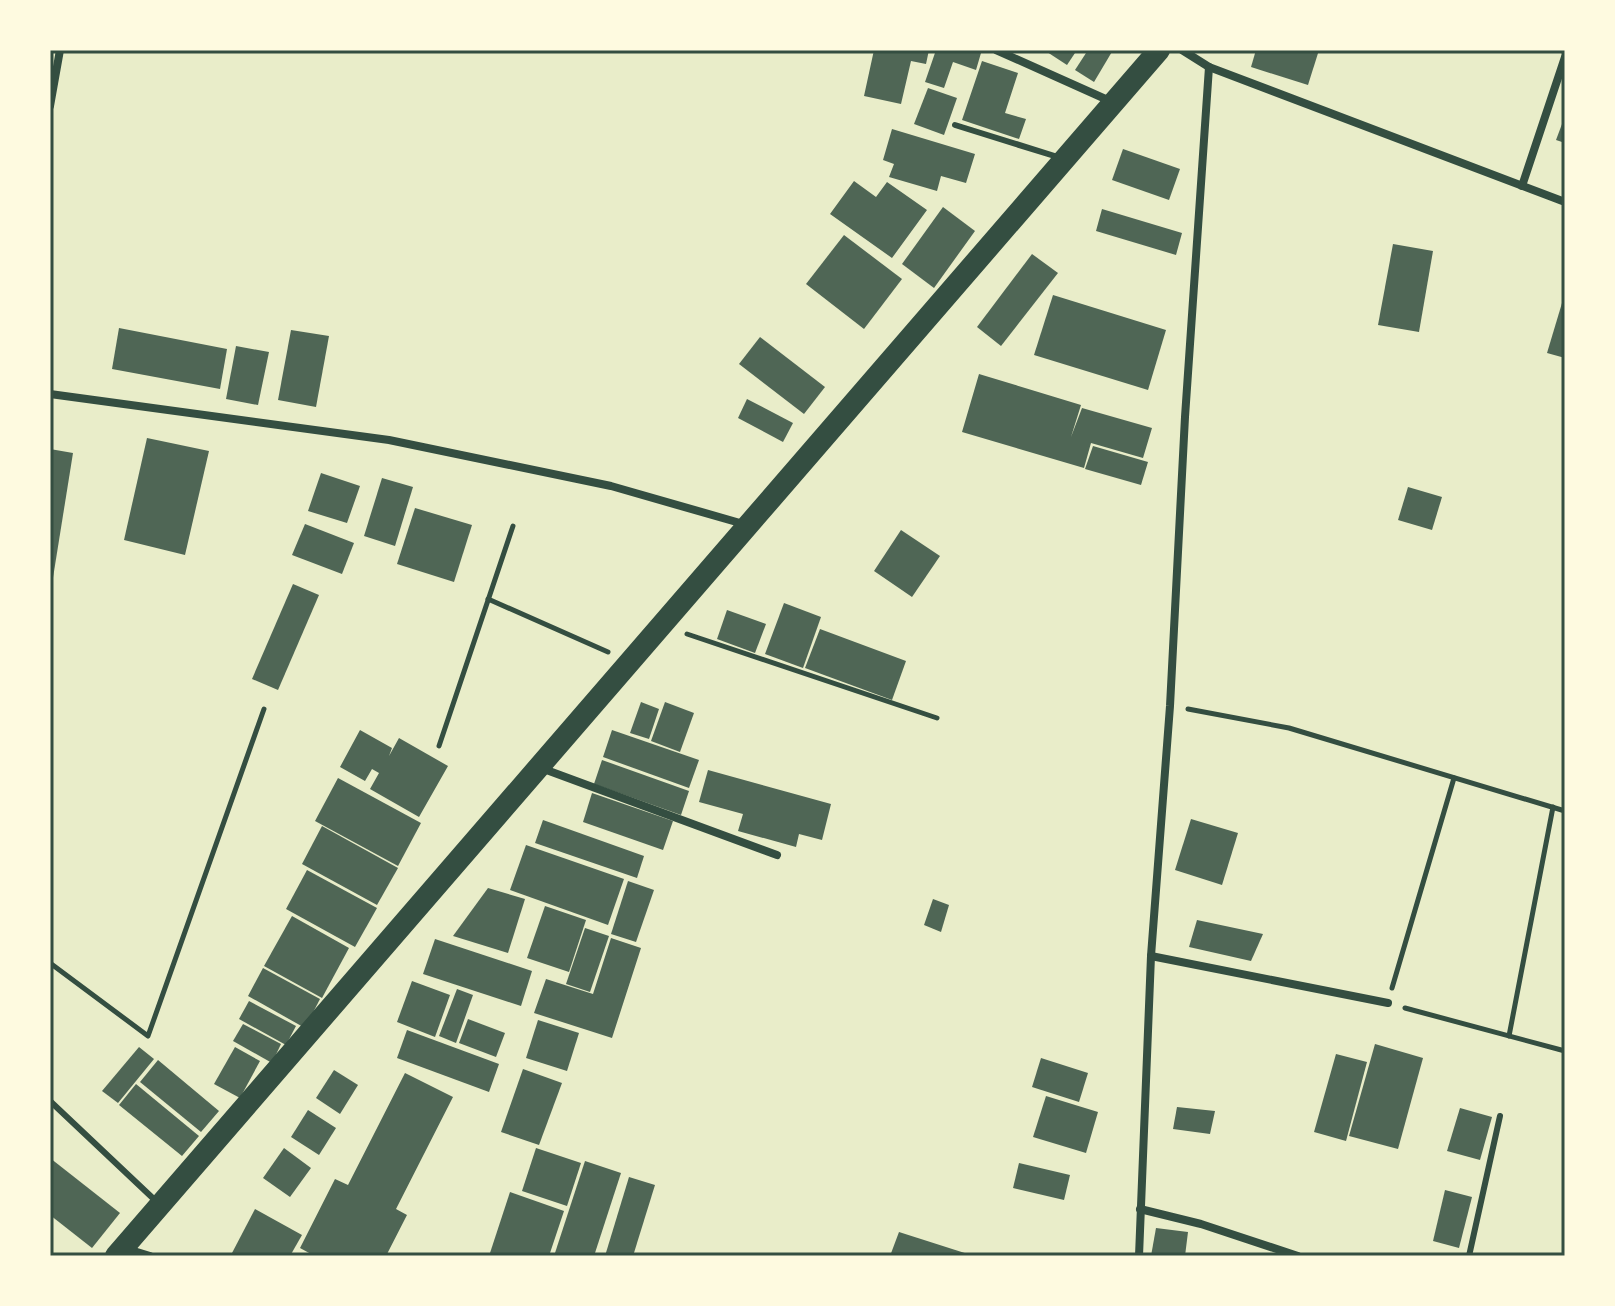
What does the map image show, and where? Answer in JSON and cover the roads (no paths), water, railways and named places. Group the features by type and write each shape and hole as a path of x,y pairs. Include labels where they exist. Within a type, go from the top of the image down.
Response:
{"highway":[{"path":"120,1252 1159,50"}],"street":[{"path":"50,106 60,50"},
{"path":"996,50 1114,103"},
{"path":"1182,50 1209,67 1565,202"},
{"path":"1522,186 1565,57"},
{"path":"1139,1256 1151,956 1170,706 1185,417 1209,67"},
{"path":"50,394 389,440 611,486 748,525"},
{"path":"539,767 777,855"},
{"path":"1151,956 1388,1003"},
{"path":"1140,1209 1201,1224 1298,1256"},
{"path":"120,1252 150,1256"}],"lane":[{"path":"955,125 1064,159"},
{"path":"50,1101 160,1205"},
{"path":"1469,1256 1500,1116"}]}
